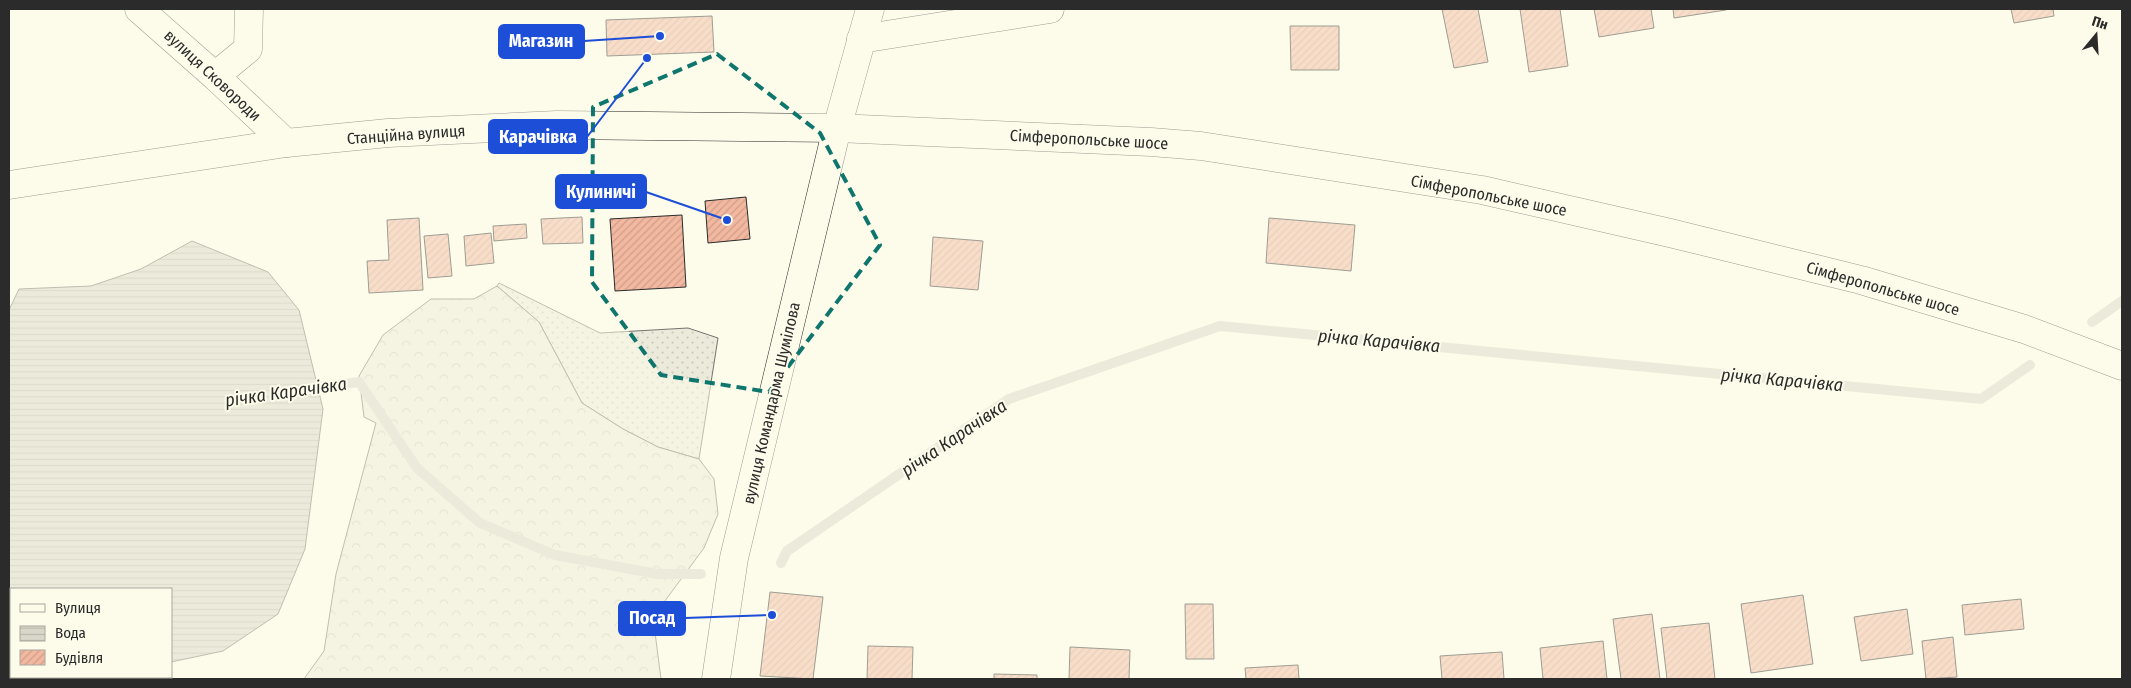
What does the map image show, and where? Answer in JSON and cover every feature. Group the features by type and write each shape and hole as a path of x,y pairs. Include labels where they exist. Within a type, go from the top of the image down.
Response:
{"main road":[{"name":"вулиця Сковороди","path":"139,9 215,76 286,143"},
{"path":"215,76 248,49 249,9"},
{"name":"вулиця Командарма Шумілова","path":"716,679 734,558 837,128 870,9"},
{"path":"861,39 1050,9"},
{"name":"Станційна вулиця","path":"9,185 286,143 388,133 557,125 837,128"},
{"name":"Сімферопольське шосе","path":"837,128 1097,138 1201,146 1482,190 1861,280 2024,329 2122,366"}],"highlighted area":[{"path":"717,54 820,133 880,245 769,392 661,375 592,282 593,107"}],"green space":[{"path":"499,283 600,333 688,328 718,338 699,459 658,447 623,429 582,403 539,322 497,286"},
{"path":"497,286 539,322 582,403 623,429 658,447 699,459 714,479 718,514 704,548 653,617 661,679 304,679 324,651 336,574 376,423 364,417 359,376 383,335 431,299 474,299"}],"water":[{"path":"192,241 268,272 299,310 323,409 305,549 278,614 223,651 172,662 172,588 10,588 9,669 9,310 19,289 91,286 141,269"}],"building":[{"path":"1442,9 1478,9 1488,62 1454,68"},
{"path":"1520,9 1560,9 1568,66 1529,72"},
{"path":"1594,9 1651,9 1654,28 1599,37"},
{"path":"1673,9 1725,9 1726,10 1674,18"},
{"path":"2011,9 2053,9 2054,16 2014,23"},
{"path":"712,16 714,52 607,56 606,20"},
{"path":"1290,26 1339,26 1339,70 1291,70"},
{"path":"746,197 750,239 708,243 705,201"},
{"path":"682,215 686,287 615,291 610,219"},
{"path":"582,217 583,243 543,244 541,219"},
{"path":"419,218 423,290 369,293 367,261 389,260 387,220"},
{"path":"1269,218 1355,225 1351,271 1266,263"},
{"path":"526,224 527,238 494,241 493,226"},
{"path":"491,233 494,263 466,266 464,236"},
{"path":"448,234 452,276 428,278 424,236"},
{"path":"933,237 983,241 978,290 930,286"},
{"path":"770,592 823,597 813,679 760,676"},
{"path":"1803,595 1813,664 1751,673 1741,604"},
{"path":"2021,599 2024,629 1965,635 1962,605"},
{"path":"1185,604 1213,604 1214,659 1186,659"},
{"path":"1907,609 1913,654 1861,661 1854,617"},
{"path":"1652,614 1660,679 1621,679 1613,619"},
{"path":"1709,623 1715,679 1667,679 1661,628"},
{"path":"1953,637 1957,677 1926,679 1922,641"},
{"path":"1603,641 1607,679 1543,679 1540,648"},
{"path":"868,646 913,647 912,679 867,679"},
{"path":"1070,647 1130,650 1129,679 1069,679"},
{"path":"1502,652 1504,679 1442,679 1440,656"},
{"path":"1298,665 1299,679 1246,679 1245,668"},
{"path":"994,674 1037,675 1037,679 994,679"}],"waterway":[{"name":"річка Карачівка","path":"2092,322 2122,301"},
{"name":"річка Карачівка","path":"781,563 787,551 1009,399 1220,326 1981,399 2030,365"},
{"name":"річка Карачівка","path":"304,389 359,382 417,468 480,523 555,555 657,574 701,574"}],"place":[{"name":"Магазин","path":"660,36"},
{"name":"Карачівка","path":"647,58"},
{"name":"Кулиничі","path":"727,220"},
{"name":"Посад","path":"772,615"}]}
